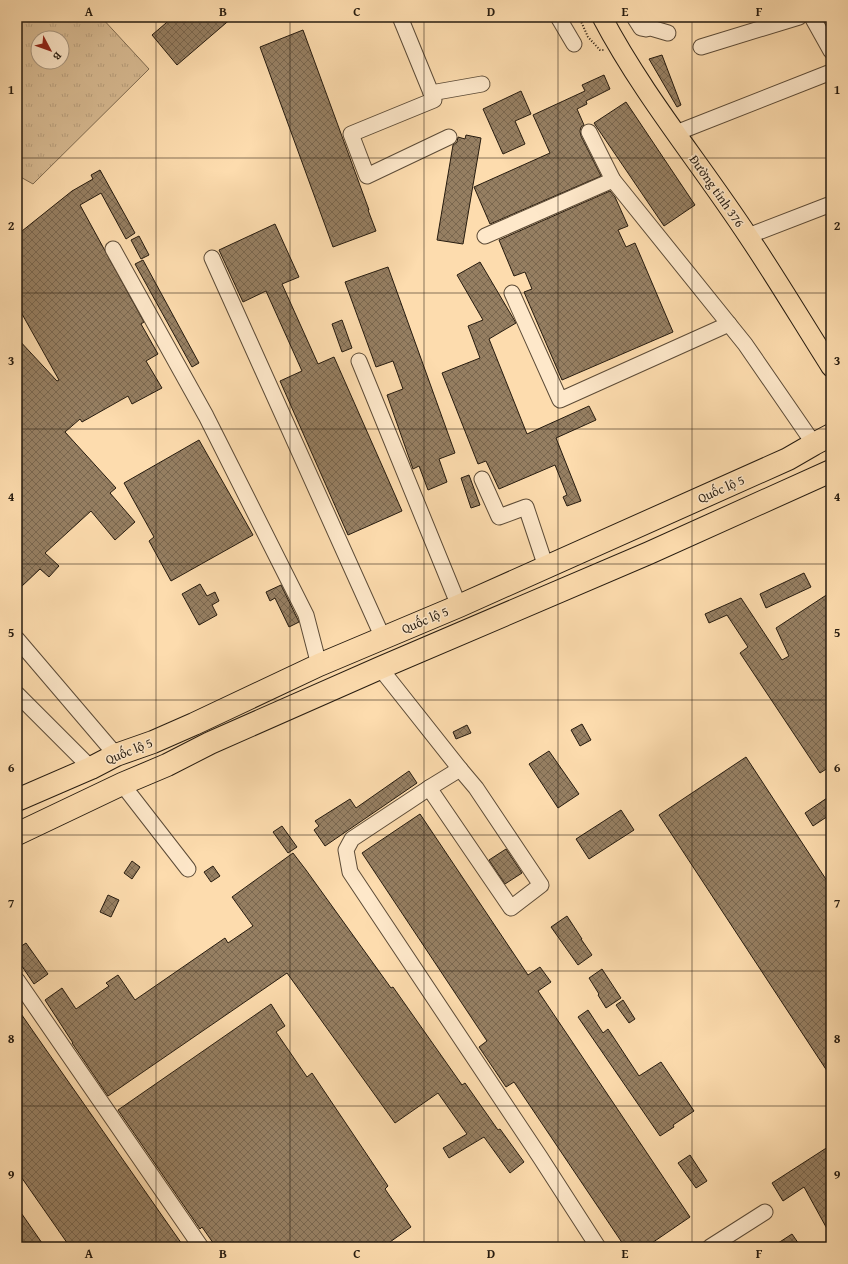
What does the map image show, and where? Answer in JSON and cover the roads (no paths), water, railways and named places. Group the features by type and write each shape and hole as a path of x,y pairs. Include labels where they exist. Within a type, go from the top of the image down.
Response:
{"highway":[{"name":"Quốc lộ 5","path":"17,800 91,768 116,755 153,742 319,665 459,606 788,459 822,439"},
{"name":"Quốc lộ 5","path":"17,834 122,784 167,765 210,743 380,668 649,553 831,471"}],"main road":[{"name":"Đường tỉnh 376","path":"602,17 617,45 748,236 831,367"}],"lane":[{"path":"400,17 434,100 351,134 367,176 449,137"},
{"path":"558,17 574,44"},
{"path":"634,17 641,28 646,29 650,22 668,33"},
{"path":"701,47 799,17"},
{"path":"812,17 831,51"},
{"path":"676,133 831,72"},
{"path":"430,93 482,84"},
{"path":"589,132 612,180 822,439"},
{"path":"485,236 612,180"},
{"path":"748,236 831,204"},
{"path":"113,250 206,416 306,615 319,665"},
{"path":"212,258 383,638"},
{"path":"512,293 560,400 729,324"},
{"path":"360,360 459,606"},
{"path":"482,479 499,517 526,507 546,567"},
{"path":"17,639 116,755"},
{"path":"380,668 460,770 476,788 541,884 511,908 429,788"},
{"path":"17,694 91,768"},
{"path":"460,770 429,788 352,839 346,850 350,872 536,1151 598,1247"},
{"path":"122,784 188,869"},
{"path":"17,980 201,1247"},
{"path":"710,1247 765,1212"}]}
